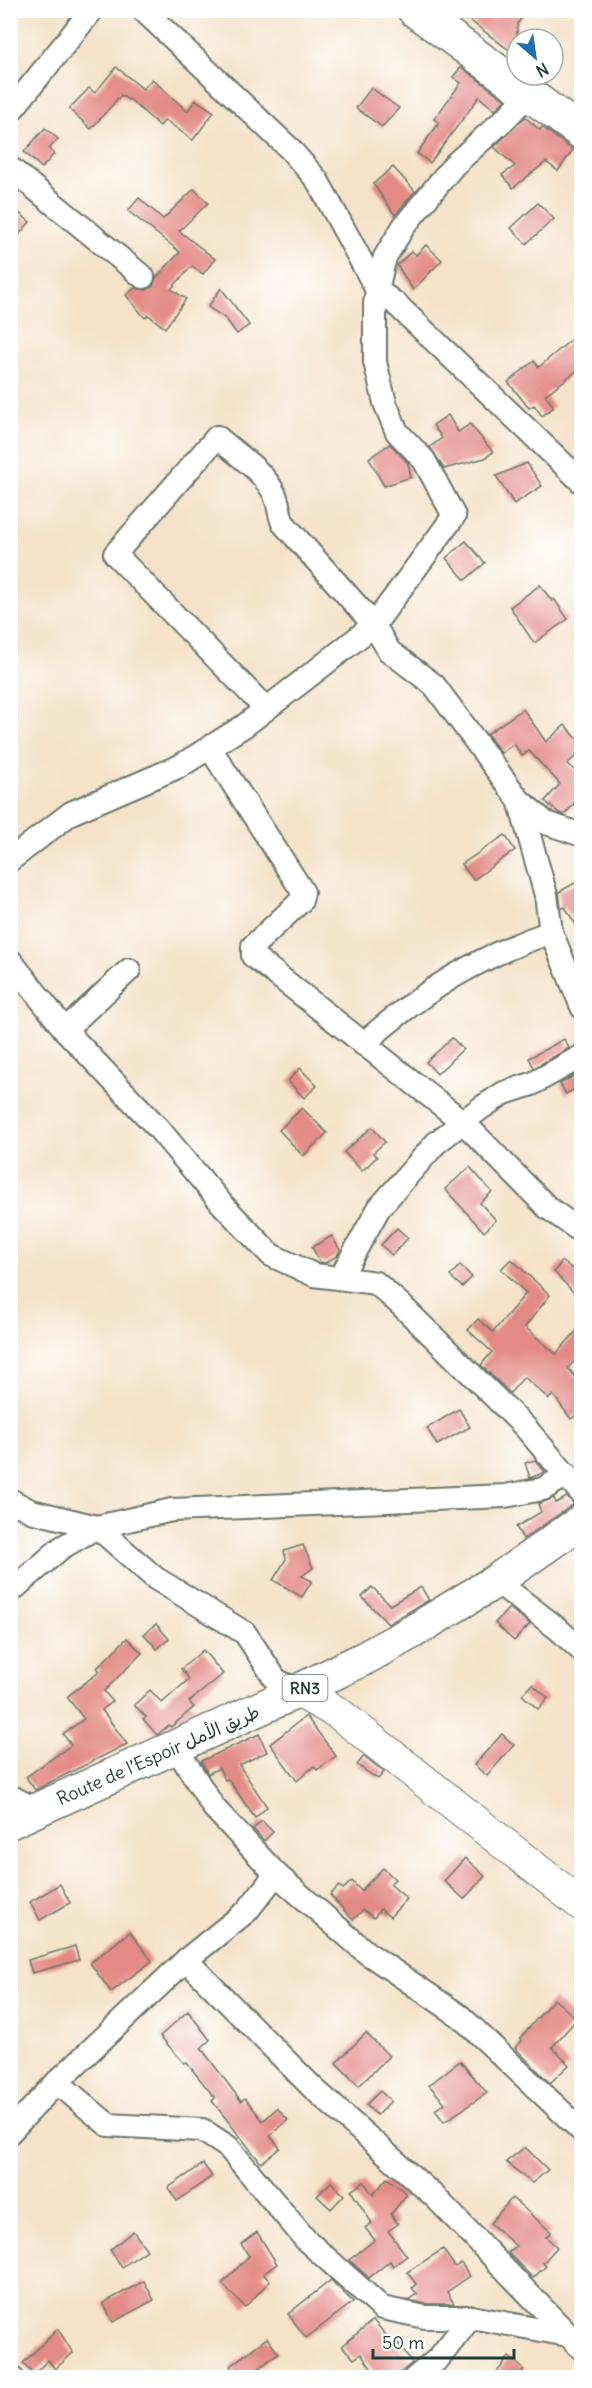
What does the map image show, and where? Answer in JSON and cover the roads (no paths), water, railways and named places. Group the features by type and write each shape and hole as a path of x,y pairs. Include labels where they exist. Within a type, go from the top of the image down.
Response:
{"main road":[{"path":"414,10 582,133"},
{"name":"Route de l’Espoir طريق الأمل","path":"19,1809 175,1746 298,1692 412,1632 496,1581 582,1521"},
{"path":"298,1692 338,1713 582,1905"}],"street":[{"path":"10,112 92,10"},
{"path":"143,10 290,149 317,180 377,290 396,304 582,482"},
{"path":"14,851 70,813 180,766 244,726 374,625 454,516 424,460 397,432 385,403 375,362 377,290 385,256 404,225 454,165 529,94"},
{"path":"10,168 143,277"},
{"path":"266,709 115,554 217,436 260,475 276,496 283,523 374,625 389,651 434,685 519,800 546,823 582,835"},
{"path":"210,747 303,892 301,901 253,946 253,956 463,1122 548,1208 582,1232"},
{"path":"519,800 546,895 551,932 582,1007"},
{"path":"363,1044 396,1015 450,976 508,946 551,932"},
{"path":"10,960 65,1030 158,1128 222,1204 271,1255 314,1275 376,1283 525,1427 582,1494"},
{"path":"65,1030 129,970"},
{"path":"340,1278 379,1209 436,1143 504,1094 532,1084 582,1056"},
{"path":"10,1592 61,1548 97,1527 172,1510 505,1496 543,1489 567,1475"},
{"path":"10,1500 31,1510 97,1527 155,1578 245,1633 276,1680 298,1692"},
{"path":"496,1581 558,1629 582,1651"},
{"path":"175,1746 214,1808 276,1874 366,1953 460,2016 582,2132"},
{"path":"10,2132 57,2082 186,1960 247,1911 276,1874"},
{"path":"186,1960 313,2088 435,2197 575,2342"},
{"path":"57,2082 108,2125 202,2130 228,2147 306,2240 382,2308 426,2317 471,2317 575,2342"},
{"path":"415,2378 439,2358 471,2317"}]}
